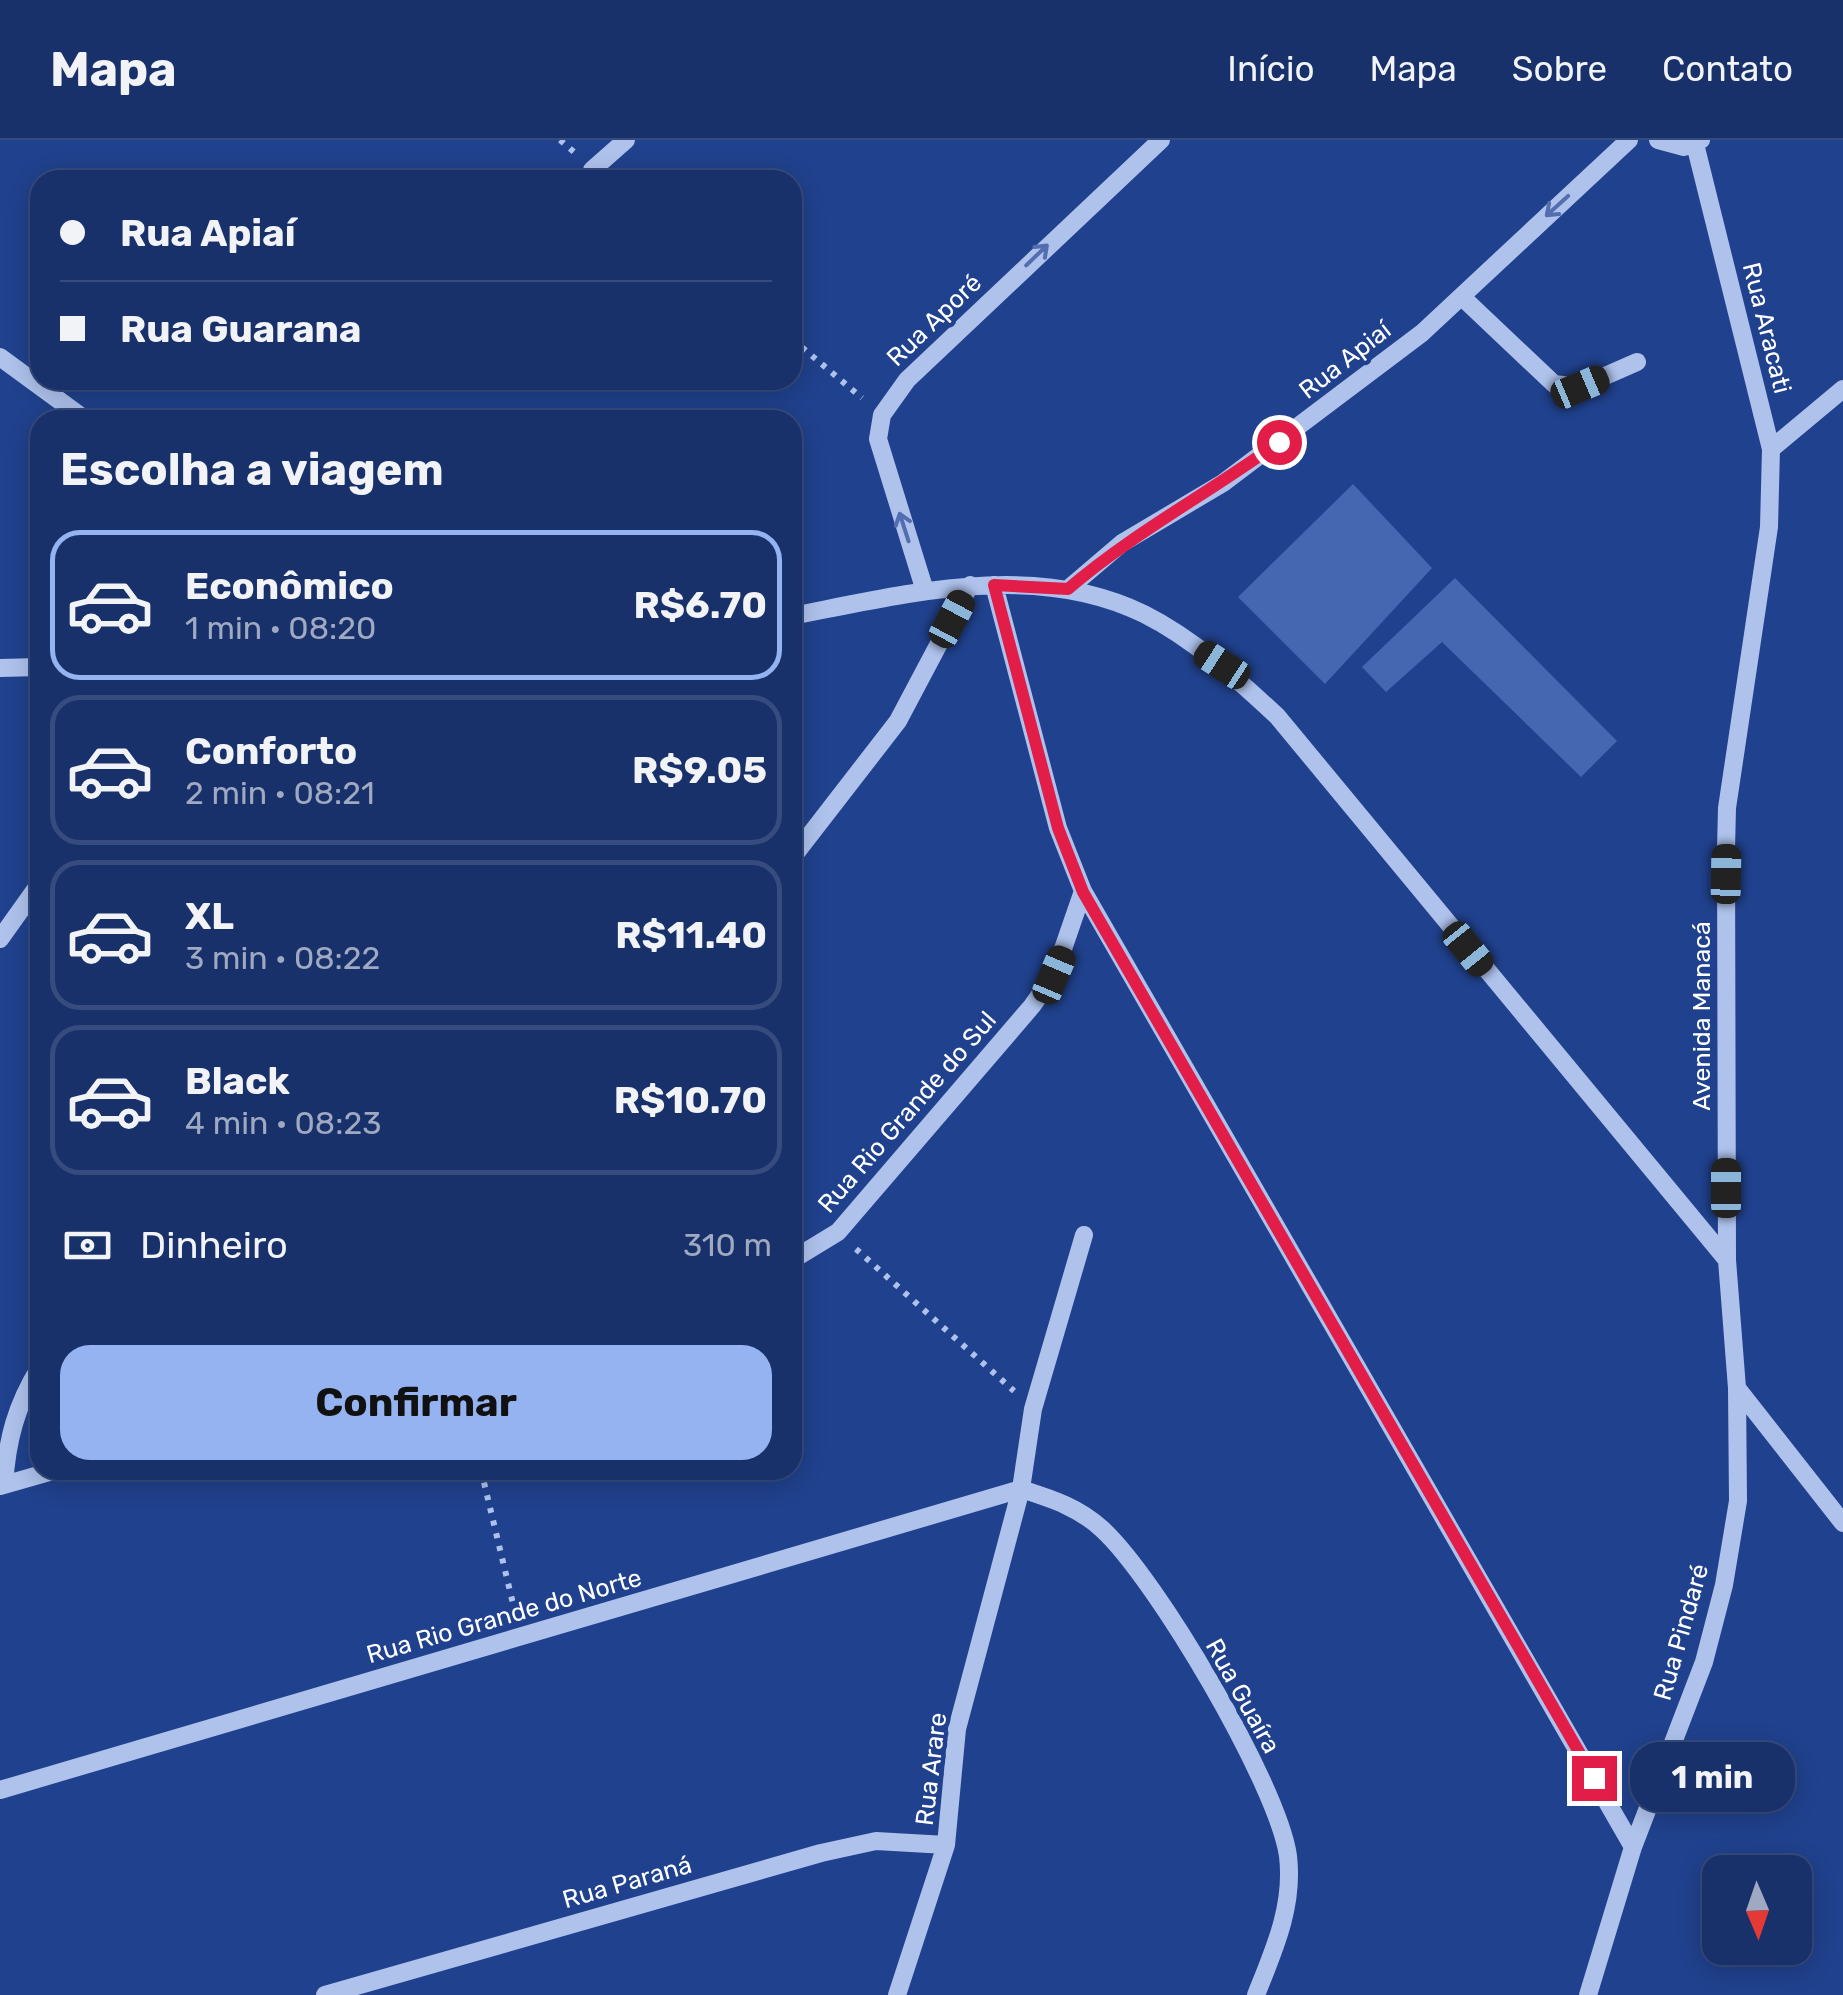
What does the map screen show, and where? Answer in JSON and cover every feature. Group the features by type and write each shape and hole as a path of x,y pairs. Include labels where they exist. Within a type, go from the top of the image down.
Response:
{"street":[{"path":"592,170 626,140"},
{"name":"Rua Aporé","path":"882,415 907,380 1161,140"},
{"name":"Rua Apiaí","path":"1068,589 1122,543 1223,482 1318,413 1462,297 1629,140"},
{"path":"1658,140 1672,146 1698,142"},
{"name":"Rua Aracati","path":"1698,142 1771,449 1769,527"},
{"path":"1462,297 1554,384 1580,387 1637,362"},
{"path":"0,357 30,379"},
{"path":"1771,449 1843,389"},
{"path":"45,390 72,410"},
{"path":"882,415 879,448 925,590"},
{"name":"Avenida Manacá","path":"1737,1388 1727,1260 1727,808 1769,527"},
{"path":"994,585 1058,828 1083,892 1633,1847"},
{"path":"802,614 925,590 994,585 1068,589 1143,614 1222,665 1277,716 1727,1260"},
{"path":"802,845 898,721 970,586"},
{"path":"0,668 30,667"},
{"name":"Rua Rio Grande do Sul","path":"802,1254 838,1232 1032,1006 1054,975 1083,892"},
{"path":"0,939 30,897"},
{"name":"Rua Arare","path":"897,1995 946,1845 956,1729 1022,1489 1034,1409 1084,1235"},
{"path":"30,1385 6,1440 2,1486 30,1478"},
{"path":"1737,1388 1843,1524"},
{"name":"Rua Pindaré","path":"1588,1995 1633,1847 1704,1662 1724,1584 1738,1501 1737,1388"},
{"name":"Rua Rio Grande do Norte","path":"0,1790 1022,1489"},
{"name":"Rua Guaíra","path":"1022,1489 1070,1504 1100,1526 1134,1560 1216,1697 1279,1816 1288,1857 1289,1898 1256,1995"},
{"name":"Rua Paraná","path":"325,1995 821,1853 876,1841 946,1845"}],"path":[{"path":"802,347 882,415"},
{"path":"838,1232 1034,1409"},
{"path":"482,1480 522,1638"}],"building":[{"path":"1353,484 1432,568 1325,684 1238,597"},
{"path":"1455,578 1617,741 1581,777 1442,642 1386,692 1362,667"}],"route":[{"path":"1279,442 1223,482 1122,543 1068,589 994,585 1058,828 1083,892 1594,1778"}]}
